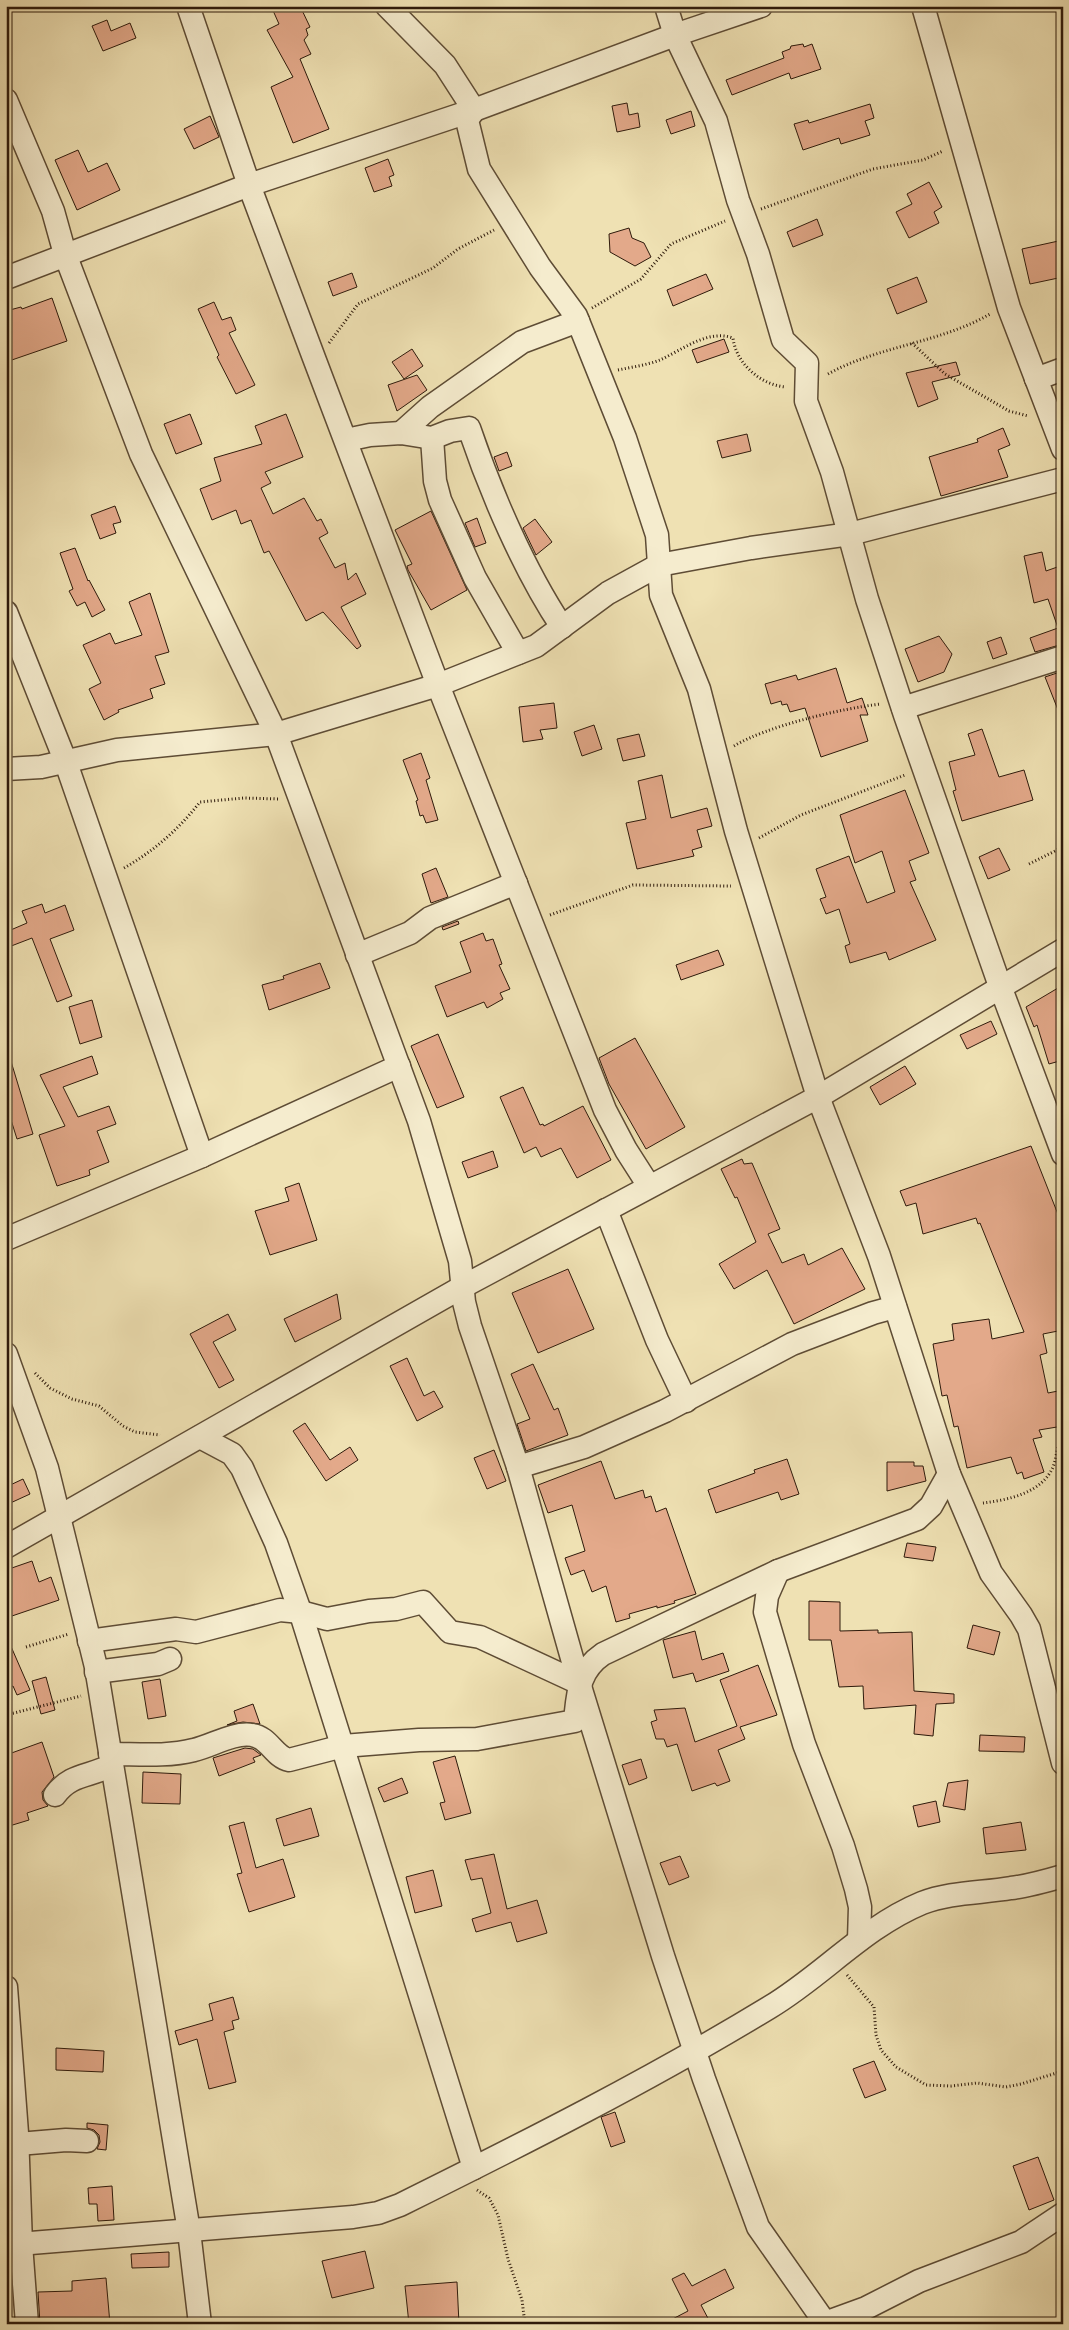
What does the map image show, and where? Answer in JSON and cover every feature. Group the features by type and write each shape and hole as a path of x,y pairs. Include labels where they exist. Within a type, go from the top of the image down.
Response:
{"street":[{"path":"188,6 249,185 438,685 605,1110 626,1150 649,1186"},
{"path":"387,6 445,65 474,110"},
{"path":"666,6 675,36 716,120 738,200 758,254 783,340 807,363 806,400 832,472 867,599 923,767 1000,986 1063,1154"},
{"path":"6,278 249,185 474,110 760,6"},
{"path":"923,6 1009,308 1063,449"},
{"path":"6,100 53,211 65,254 141,454 276,734 398,1066 437,1177 460,1260 464,1286 464,1302 470,1326 518,1468 579,1684 663,1956 755,2221 764,2237 825,2323 866,2308 928,2278 1021,2242 1063,2214"},
{"path":"474,110 467,120 479,169 514,222 540,267 578,321 626,438 657,535 661,595 699,689 741,848 818,1097 879,1256 949,1474 991,1573 1021,1615 1028,1629 1063,1763"},
{"path":"402,433 430,407 522,342 578,321"},
{"path":"1036,379 1063,369"},
{"path":"346,440 370,435 402,433 432,438 450,431 469,428 500,508 534,580 562,627"},
{"path":"432,438 435,481 440,500 476,578 518,653"},
{"path":"6,769 41,767 65,760 117,750 276,734 438,685 536,646 608,593 659,565 751,548 850,534 1063,479"},
{"path":"6,612 65,760 202,1156"},
{"path":"903,708 1063,657"},
{"path":"357,955 410,932 430,918 516,883"},
{"path":"6,1547 464,1286 818,1097 1000,986 1063,950"},
{"path":"6,1239 202,1156 398,1066"},
{"path":"606,1210 657,1340 686,1401"},
{"path":"518,1468 584,1446 686,1401 792,1344 895,1307"},
{"path":"6,1354 47,1468 98,1682 188,2231 200,2324"},
{"path":"196,1439 232,1454 242,1468 276,1543 301,1612 474,2168"},
{"path":"55,1795 66,1782 111,1760 194,1750 246,1735 253,1735 267,1742 283,1759 289,1760 343,1746 419,1740 477,1739 575,1721 579,1684 592,1663 603,1654 778,1571 917,1519 931,1506 949,1474"},
{"path":"778,1571 767,1596 766,1612 804,1744 843,1846 856,1889 860,1907 859,1940"},
{"path":"87,1634 176,1629 196,1632 273,1612 301,1612 327,1619 369,1611 396,1609 423,1602 450,1632 480,1637 579,1684"},
{"path":"98,1682 170,1659"},
{"path":"13,2245 378,2213 400,2205 618,2094 695,2050 784,1999 859,1940 910,1909 932,1900 1026,1886 1063,1876"},
{"path":"6,1987 18,2144 13,2245 27,2324"},
{"path":"18,2144 66,2140 87,2141"}],"path":[{"path":"314,358 333,339 358,304 434,268 458,249 514,222"},
{"path":"912,342 945,374 1009,411 1029,416 1048,412"},
{"path":"717,757 736,744 805,720 861,706 881,704 903,708"},
{"path":"741,848 801,815 862,793 923,767"},
{"path":"106,878 150,853 186,820 200,802 244,798 300,800"},
{"path":"1029,864 1063,847"},
{"path":"531,922 633,886 753,887"},
{"path":"32,1370 50,1388 72,1399 99,1406 123,1426 135,1432 196,1439"},
{"path":"962,1506 1003,1500 1031,1490 1048,1476 1063,1438"},
{"path":"26,1647 87,1634"},
{"path":"6,1715 98,1682"},
{"path":"831,1963 850,1977 869,1999 876,2018 876,2035 881,2050 909,2076 926,2084 951,2086 978,2083 1006,2086 1021,2084 1063,2071"},
{"path":"450,2180 472,2186 493,2203 502,2227 508,2259 522,2300 525,2324"}],"building":[{"path":"271,6 300,6 310,27 306,29 308,35 304,40 311,54 300,59 329,129 293,143 271,87 293,77 267,30 279,24"},
{"path":"107,20 111,31 130,23 136,38 103,51 92,26"},
{"path":"803,44 804,47 812,44 821,69 791,79 789,73 732,95 726,80 784,58 782,52 790,49 791,46"},
{"path":"627,103 629,115 638,113 640,127 617,132 612,106"},
{"path":"870,104 874,118 865,121 870,135 841,144 839,138 803,150 794,124 808,120 809,123"},
{"path":"691,111 695,126 671,134 666,120"},
{"path":"210,116 219,137 194,149 184,129"},
{"path":"78,150 88,172 107,163 120,190 77,210 55,160"},
{"path":"388,159 394,175 389,177 392,186 374,192 365,168"},
{"path":"929,182 942,207 934,212 939,223 909,238 896,212 912,204 907,194"},
{"path":"817,219 823,235 793,247 787,232"},
{"path":"629,228 632,238 644,243 651,257 635,266 610,252 609,234"},
{"path":"1063,240 1063,277 1030,284 1022,249"},
{"path":"352,273 357,287 333,296 328,282"},
{"path":"706,274 713,289 673,306 667,290"},
{"path":"917,277 927,302 897,314 887,289"},
{"path":"52,298 67,341 6,362 6,311 21,307 22,309"},
{"path":"214,302 222,320 231,317 236,330 229,333 255,385 236,394 217,357 219,355 198,309"},
{"path":"724,339 729,352 697,363 692,350"},
{"path":"412,349 423,366 404,379 392,362"},
{"path":"956,362 960,375 932,382 938,399 918,407 906,373"},
{"path":"417,375 427,390 397,411 388,385"},
{"path":"190,414 202,444 176,454 164,424"},
{"path":"286,414 303,457 265,472 271,483 261,488 273,514 304,498 317,521 321,519 328,533 319,538 335,568 345,563 348,580 356,573 366,594 341,607 361,646 357,649 323,612 306,621 269,551 264,553 251,520 241,524 236,510 212,520 200,489 221,481 214,458 262,444 255,426"},
{"path":"1003,428 1010,445 998,450 1008,477 941,496 929,457 978,442 977,439"},
{"path":"747,434 751,451 722,458 717,441"},
{"path":"507,452 512,466 499,471 494,457"},
{"path":"115,506 121,522 113,524 116,533 100,539 91,515"},
{"path":"431,511 467,590 431,610 408,570 407,566 412,564 395,530"},
{"path":"477,518 486,543 475,547 465,523"},
{"path":"535,519 552,542 536,555 523,528"},
{"path":"75,548 88,581 105,610 92,617 85,602 77,606 69,591 73,589 60,553"},
{"path":"1042,552 1046,571 1063,565 1063,644 1035,652 1030,638 1058,628 1048,599 1034,603 1024,556"},
{"path":"150,593 169,652 155,656 165,684 150,689 153,698 118,710 119,712 104,720 89,689 101,683 83,645 110,633 115,644 142,635 129,602"},
{"path":"939,636 952,654 944,672 918,682 905,649"},
{"path":"1001,637 1007,654 993,659 987,642"},
{"path":"836,668 847,703 862,698 868,715 860,715 868,741 821,757 805,708 790,712 787,704 782,705 781,701 771,704 765,684 796,675 798,680"},
{"path":"1063,671 1063,719 1062,720 1045,677"},
{"path":"554,703 557,728 540,730 543,739 523,742 519,707"},
{"path":"594,725 602,749 582,756 574,732"},
{"path":"982,729 999,777 1024,770 1033,800 962,821 953,791 956,790 949,762 975,755 968,734"},
{"path":"639,734 645,756 623,761 617,739"},
{"path":"421,753 430,778 426,780 438,820 426,823 423,815 420,816 416,801 418,800 403,760"},
{"path":"662,775 671,818 707,808 712,826 697,830 702,847 692,850 694,856 637,869 626,823 646,819 638,781"},
{"path":"905,790 929,853 909,861 916,880 910,882 936,940 889,960 886,952 850,963 845,946 850,944 839,909 826,914 820,899 826,897 816,869 849,856 867,903 895,892 882,851 855,863 840,815"},
{"path":"999,848 1010,870 988,879 979,857"},
{"path":"436,868 448,897 431,903 422,874"},
{"path":"42,904 45,913 65,905 74,930 50,939 72,996 57,1002 32,938 6,948 6,932 27,923 22,911"},
{"path":"458,921 459,924 443,930 442,927"},
{"path":"483,933 486,941 493,939 502,964 499,965 510,989 500,993 503,999 487,1008 484,1002 447,1017 435,986 471,972 460,942"},
{"path":"718,950 724,965 681,980 676,965"},
{"path":"320,963 330,988 269,1010 262,985 284,979 283,976"},
{"path":"1063,985 1063,1060 1049,1064 1037,1025 1034,1027 1026,1007"},
{"path":"92,1000 102,1037 80,1044 69,1007"},
{"path":"991,1021 997,1034 967,1049 960,1035"},
{"path":"438,1034 464,1097 437,1108 411,1046"},
{"path":"635,1038 685,1127 646,1149 609,1084 599,1058"},
{"path":"92,1056 98,1074 63,1087 78,1117 109,1106 116,1124 97,1131 109,1162 89,1170 90,1175 57,1186 39,1135 65,1126 40,1075"},
{"path":"10,1058 33,1134 17,1139 6,1104 6,1059"},
{"path":"905,1066 916,1084 880,1105 870,1087"},
{"path":"523,1087 540,1125 543,1124 544,1126 583,1106 611,1160 577,1178 561,1148 541,1157 536,1147 524,1153 500,1097"},
{"path":"1031,1146 1063,1227 1063,1330 1043,1334 1047,1353 1040,1355 1048,1393 1063,1390 1063,1426 1039,1430 1042,1437 1033,1439 1044,1472 1024,1479 1022,1472 1017,1474 1011,1457 967,1468 958,1426 954,1427 947,1395 942,1396 933,1344 954,1340 952,1324 989,1319 992,1339 1024,1332 980,1223 978,1224 976,1218 923,1234 916,1203 906,1206 900,1191"},
{"path":"493,1151 498,1167 468,1178 462,1162"},
{"path":"742,1159 744,1164 752,1163 780,1229 768,1234 782,1263 804,1254 808,1265 842,1248 865,1289 794,1324 767,1270 734,1289 719,1264 756,1242 737,1197 735,1198 721,1169"},
{"path":"299,1183 317,1240 270,1255 255,1211 289,1201 285,1188"},
{"path":"568,1269 594,1329 538,1353 512,1293"},
{"path":"337,1294 341,1319 295,1342 284,1319"},
{"path":"228,1314 236,1330 213,1342 234,1380 219,1388 190,1334"},
{"path":"407,1358 424,1396 434,1391 443,1407 417,1421 390,1366"},
{"path":"533,1364 554,1410 558,1408 568,1435 526,1451 517,1424 530,1419 511,1374"},
{"path":"305,1423 330,1460 350,1447 358,1460 326,1481 293,1431"},
{"path":"494,1450 506,1481 487,1489 474,1458"},
{"path":"787,1459 799,1494 781,1500 778,1492 716,1513 708,1490 755,1473 754,1470"},
{"path":"601,1461 615,1499 643,1490 645,1498 651,1496 656,1512 666,1508 696,1594 674,1601 675,1603 629,1614 630,1618 616,1622 606,1586 592,1592 584,1570 571,1575 565,1558 585,1551 572,1505 548,1513 538,1485"},
{"path":"887,1462 914,1462 914,1466 923,1466 926,1481 887,1491"},
{"path":"23,1479 30,1494 6,1505 6,1487"},
{"path":"907,1543 936,1547 933,1561 904,1557"},
{"path":"32,1561 39,1582 51,1577 59,1600 6,1618 6,1570"},
{"path":"809,1601 840,1602 840,1631 878,1630 878,1633 912,1632 914,1691 954,1694 954,1703 936,1704 933,1736 914,1734 916,1705 864,1709 863,1686 839,1687 831,1640 809,1640"},
{"path":"973,1625 1000,1632 994,1655 967,1648"},
{"path":"695,1631 702,1660 723,1653 729,1671 696,1682 693,1673 673,1678 663,1640"},
{"path":"6,1635 30,1690 17,1695 13,1686 6,1688"},
{"path":"758,1665 777,1715 740,1727 745,1739 718,1750 730,1781 717,1786 715,1783 692,1791 677,1744 667,1747 664,1739 656,1739 651,1722 657,1720 654,1710 685,1708 695,1742 737,1726 720,1680"},
{"path":"46,1677 55,1710 41,1714 32,1681"},
{"path":"160,1679 166,1716 148,1719 142,1682"},
{"path":"253,1704 260,1724 243,1722 227,1725 237,1721 234,1711"},
{"path":"980,1735 1025,1737 1024,1752 979,1751"},
{"path":"42,1742 54,1777 42,1792 43,1800 48,1806 27,1813 29,1820 6,1827 6,1755"},
{"path":"245,1748 253,1749 261,1755 253,1758 255,1762 219,1776 213,1758"},
{"path":"455,1756 471,1813 445,1820 440,1803 445,1802 433,1762"},
{"path":"641,1759 647,1778 629,1785 622,1765"},
{"path":"143,1772 181,1774 180,1804 142,1803"},
{"path":"402,1778 408,1793 384,1802 378,1788"},
{"path":"968,1780 965,1810 943,1806 948,1783"},
{"path":"936,1801 940,1822 918,1827 913,1806"},
{"path":"311,1808 319,1836 284,1846 276,1819"},
{"path":"244,1822 256,1868 283,1859 295,1897 249,1912 237,1874 242,1873 229,1826"},
{"path":"1021,1822 1026,1850 986,1854 983,1828"},
{"path":"494,1854 507,1909 537,1900 547,1933 517,1942 511,1922 476,1932 472,1919 491,1913 482,1878 471,1880 465,1860"},
{"path":"680,1856 689,1877 669,1885 660,1863"},
{"path":"433,1870 442,1906 415,1913 406,1877"},
{"path":"233,1997 239,2019 232,2021 234,2029 224,2032 236,2082 209,2089 197,2039 179,2045 175,2031 213,2020 209,2004"},
{"path":"56,2048 104,2051 103,2072 56,2070"},
{"path":"874,2061 886,2090 865,2098 853,2069"},
{"path":"615,2112 625,2142 611,2147 601,2117"},
{"path":"87,2123 108,2125 106,2150 97,2149 100,2142 99,2135 94,2130 87,2128"},
{"path":"1038,2157 1054,2200 1029,2210 1013,2166"},
{"path":"112,2186 114,2220 98,2221 97,2204 89,2204 88,2188"},
{"path":"365,2251 374,2288 332,2298 322,2261"},
{"path":"169,2252 169,2267 132,2268 131,2254"},
{"path":"725,2269 734,2288 701,2305 711,2324 663,2324 688,2311 672,2279 684,2273 692,2286"},
{"path":"106,2278 110,2324 40,2324 38,2292 72,2291 72,2281"},
{"path":"457,2282 459,2324 409,2324 405,2286"}]}
